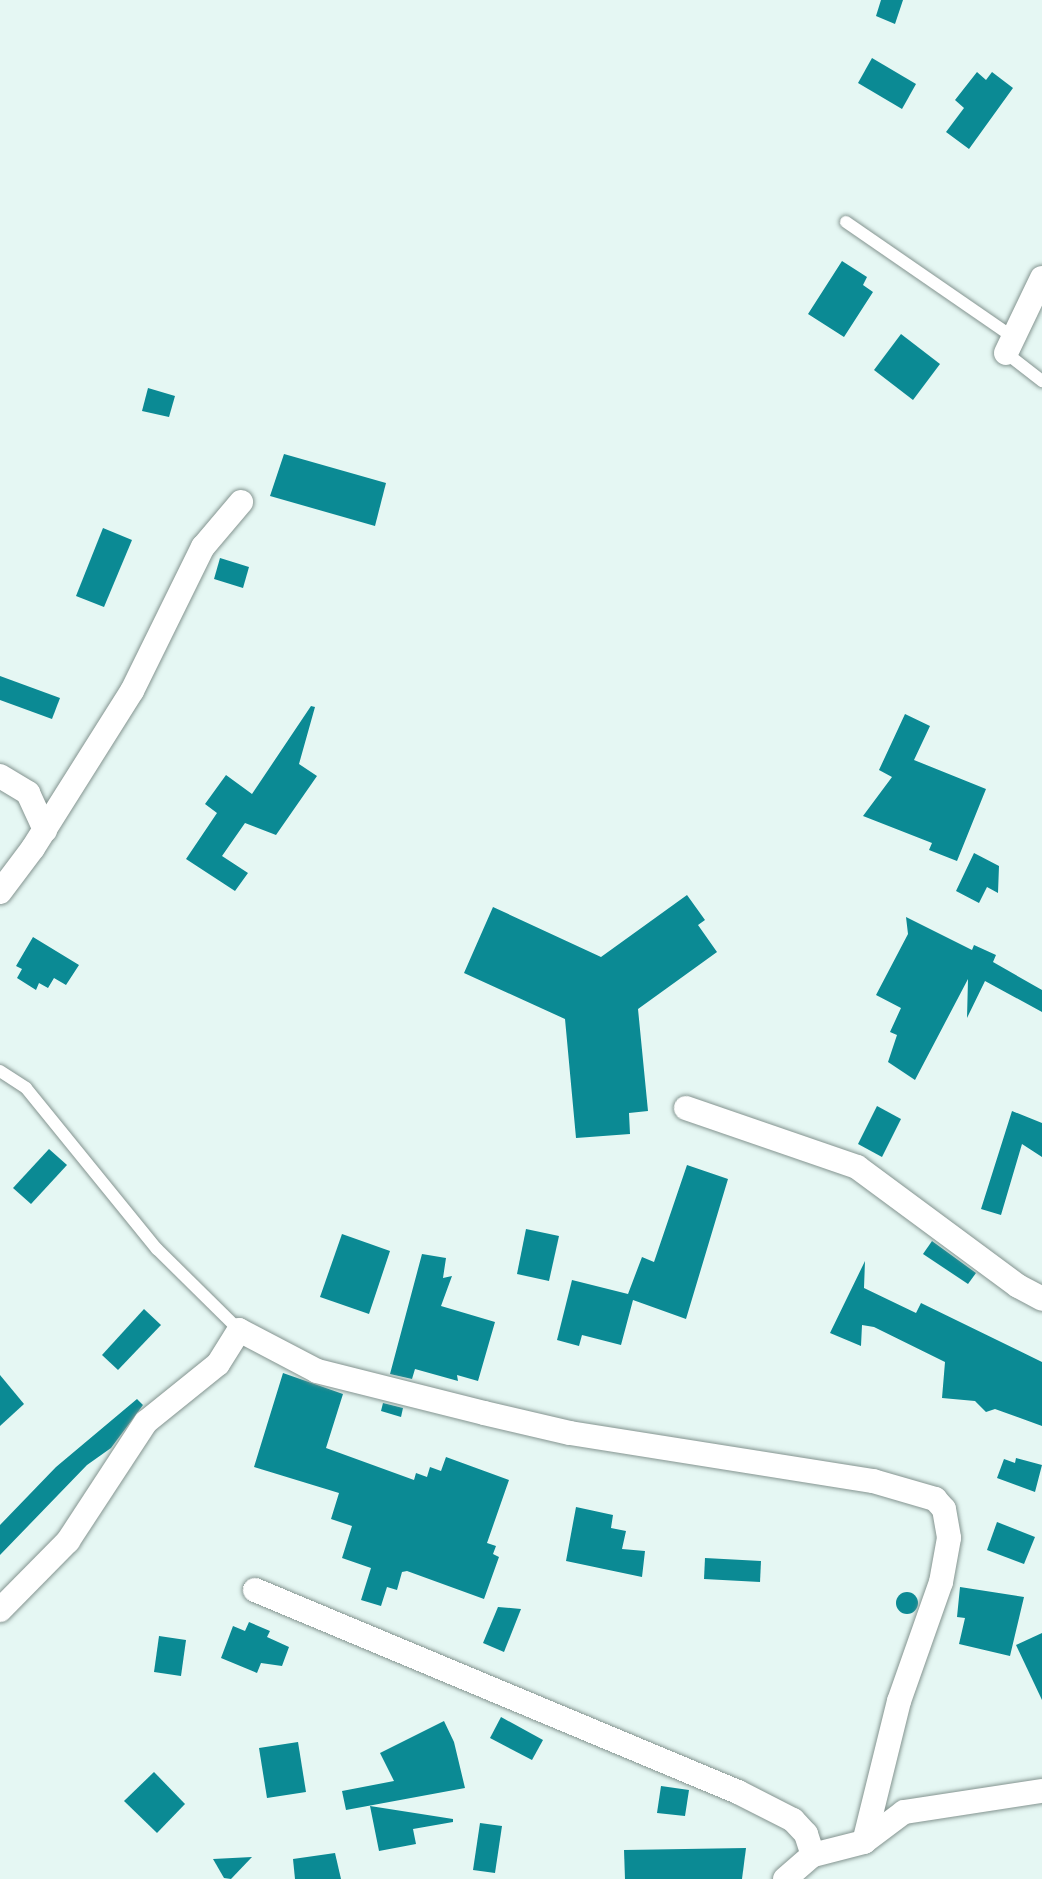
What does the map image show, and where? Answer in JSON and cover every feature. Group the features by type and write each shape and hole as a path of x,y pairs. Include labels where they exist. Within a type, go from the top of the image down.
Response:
{"street":[{"path":"1010,345 1042,278"},
{"path":"0,892 45,830 132,691 203,547 241,502"},
{"path":"0,776 27,793 45,830"},
{"path":"686,1108 857,1167 1018,1286 1042,1299"},
{"path":"0,1610 68,1541 146,1422 218,1364 239,1330 317,1371 484,1413 570,1433 807,1468 935,1499 944,1509 949,1538 941,1581 899,1700 864,1842"},
{"path":"255,1590 738,1792 793,1820 806,1834 813,1855"},
{"path":"785,1879 813,1855 864,1842 904,1812 1042,1791"}],"lane":[{"path":"846,222 1010,345 1042,380"},
{"path":"0,1071 26,1088 157,1249 239,1330"}],"building":[{"path":"881,0 903,0 895,24 876,16"},
{"path":"872,58 916,84 902,109 858,83"},
{"path":"977,72 986,80 992,72 1013,88 969,149 946,132 964,108 955,100"},
{"path":"842,261 867,277 863,285 873,292 844,337 808,314"},
{"path":"901,334 940,364 913,400 874,370"},
{"path":"148,388 175,396 169,417 142,411"},
{"path":"284,454 386,483 375,526 270,496"},
{"path":"103,528 132,540 104,607 76,596"},
{"path":"220,558 249,567 243,588 214,579"},
{"path":"0,676 60,698 52,719 0,700"},
{"path":"311,706 315,707 299,764 317,776 276,835 245,823 222,856 248,873 235,891 186,859 217,813 205,804 226,775 252,794"},
{"path":"905,714 930,726 914,760 986,789 957,861 929,850 932,843 863,816 892,777 879,770"},
{"path":"974,853 999,866 998,893 987,887 979,903 956,891"},
{"path":"687,895 705,920 698,925 717,952 638,1009 648,1111 629,1113 630,1134 576,1138 565,1019 464,973 493,907 601,957"},
{"path":"906,917 972,950 974,945 996,955 993,962 1042,990 1042,1012 985,981 967,1018 968,979 915,1080 888,1062 897,1035 890,1032 901,1008 876,995 908,934"},
{"path":"33,937 79,965 66,985 54,978 48,988 39,983 36,990 17,978 22,969 16,966"},
{"path":"877,1106 901,1119 882,1157 858,1144"},
{"path":"1012,1111 1042,1123 1042,1157 1022,1144 1001,1215 981,1209"},
{"path":"49,1149 67,1165 31,1204 13,1188"},
{"path":"687,1165 728,1179 686,1319 633,1300 621,1345 582,1335 579,1346 557,1340 572,1280 628,1294 642,1257 654,1262"},
{"path":"526,1229 559,1236 549,1281 517,1274"},
{"path":"342,1234 390,1251 369,1314 320,1297"},
{"path":"932,1241 976,1273 968,1284 923,1254"},
{"path":"422,1254 446,1258 443,1278 452,1276 441,1306 495,1322 478,1381 457,1375 458,1381 415,1369 412,1379 390,1374"},
{"path":"865,1261 864,1288 916,1313 921,1303 1042,1362 1042,1426 995,1409 986,1412 975,1401 942,1398 945,1362 874,1327 862,1325 861,1346 830,1333"},
{"path":"144,1309 161,1325 118,1370 102,1355"},
{"path":"283,1373 343,1394 326,1448 414,1480 416,1473 427,1477 430,1467 441,1471 446,1457 509,1480 487,1543 496,1546 493,1554 499,1557 484,1599 407,1571 402,1572 397,1590 387,1587 381,1606 361,1600 371,1568 342,1558 352,1526 331,1519 339,1493 254,1467"},
{"path":"0,1375 24,1404 0,1426"},
{"path":"137,1399 143,1405 111,1448 87,1465 0,1555 0,1525 56,1467"},
{"path":"383,1403 403,1408 401,1417 381,1411"},
{"path":"1016,1458 1042,1465 1035,1492 997,1478 1004,1459 1015,1463"},
{"path":"576,1507 613,1515 611,1528 626,1531 622,1549 645,1551 642,1577 566,1561"},
{"path":"997,1522 1035,1537 1024,1564 987,1550"},
{"path":"705,1558 761,1561 760,1582 704,1579"},
{"path":"960,1587 1024,1597 1010,1656 959,1644 965,1618 957,1617"},
{"path":"907,1592 915,1595 918,1603 915,1611 907,1614 899,1611 896,1603 899,1595"},
{"path":"498,1607 521,1609 504,1652 483,1643"},
{"path":"249,1622 270,1631 267,1637 289,1647 282,1666 261,1663 257,1673 221,1658 233,1626 245,1631"},
{"path":"1042,1633 1042,1700 1016,1645"},
{"path":"159,1636 186,1640 181,1676 154,1672"},
{"path":"501,1717 543,1740 532,1760 490,1738"},
{"path":"444,1721 454,1742 465,1788 346,1810 342,1791 394,1781 380,1753"},
{"path":"298,1742 306,1792 267,1798 259,1748"},
{"path":"154,1772 185,1804 157,1833 124,1801"},
{"path":"661,1786 689,1790 685,1816 657,1813"},
{"path":"370,1806 453,1819 453,1822 413,1829 416,1844 379,1851"},
{"path":"480,1823 502,1826 495,1873 473,1870"},
{"path":"746,1848 742,1879 625,1879 624,1850"},
{"path":"335,1853 341,1879 295,1879 293,1859"},
{"path":"252,1857 231,1879 224,1878 213,1859"}]}
